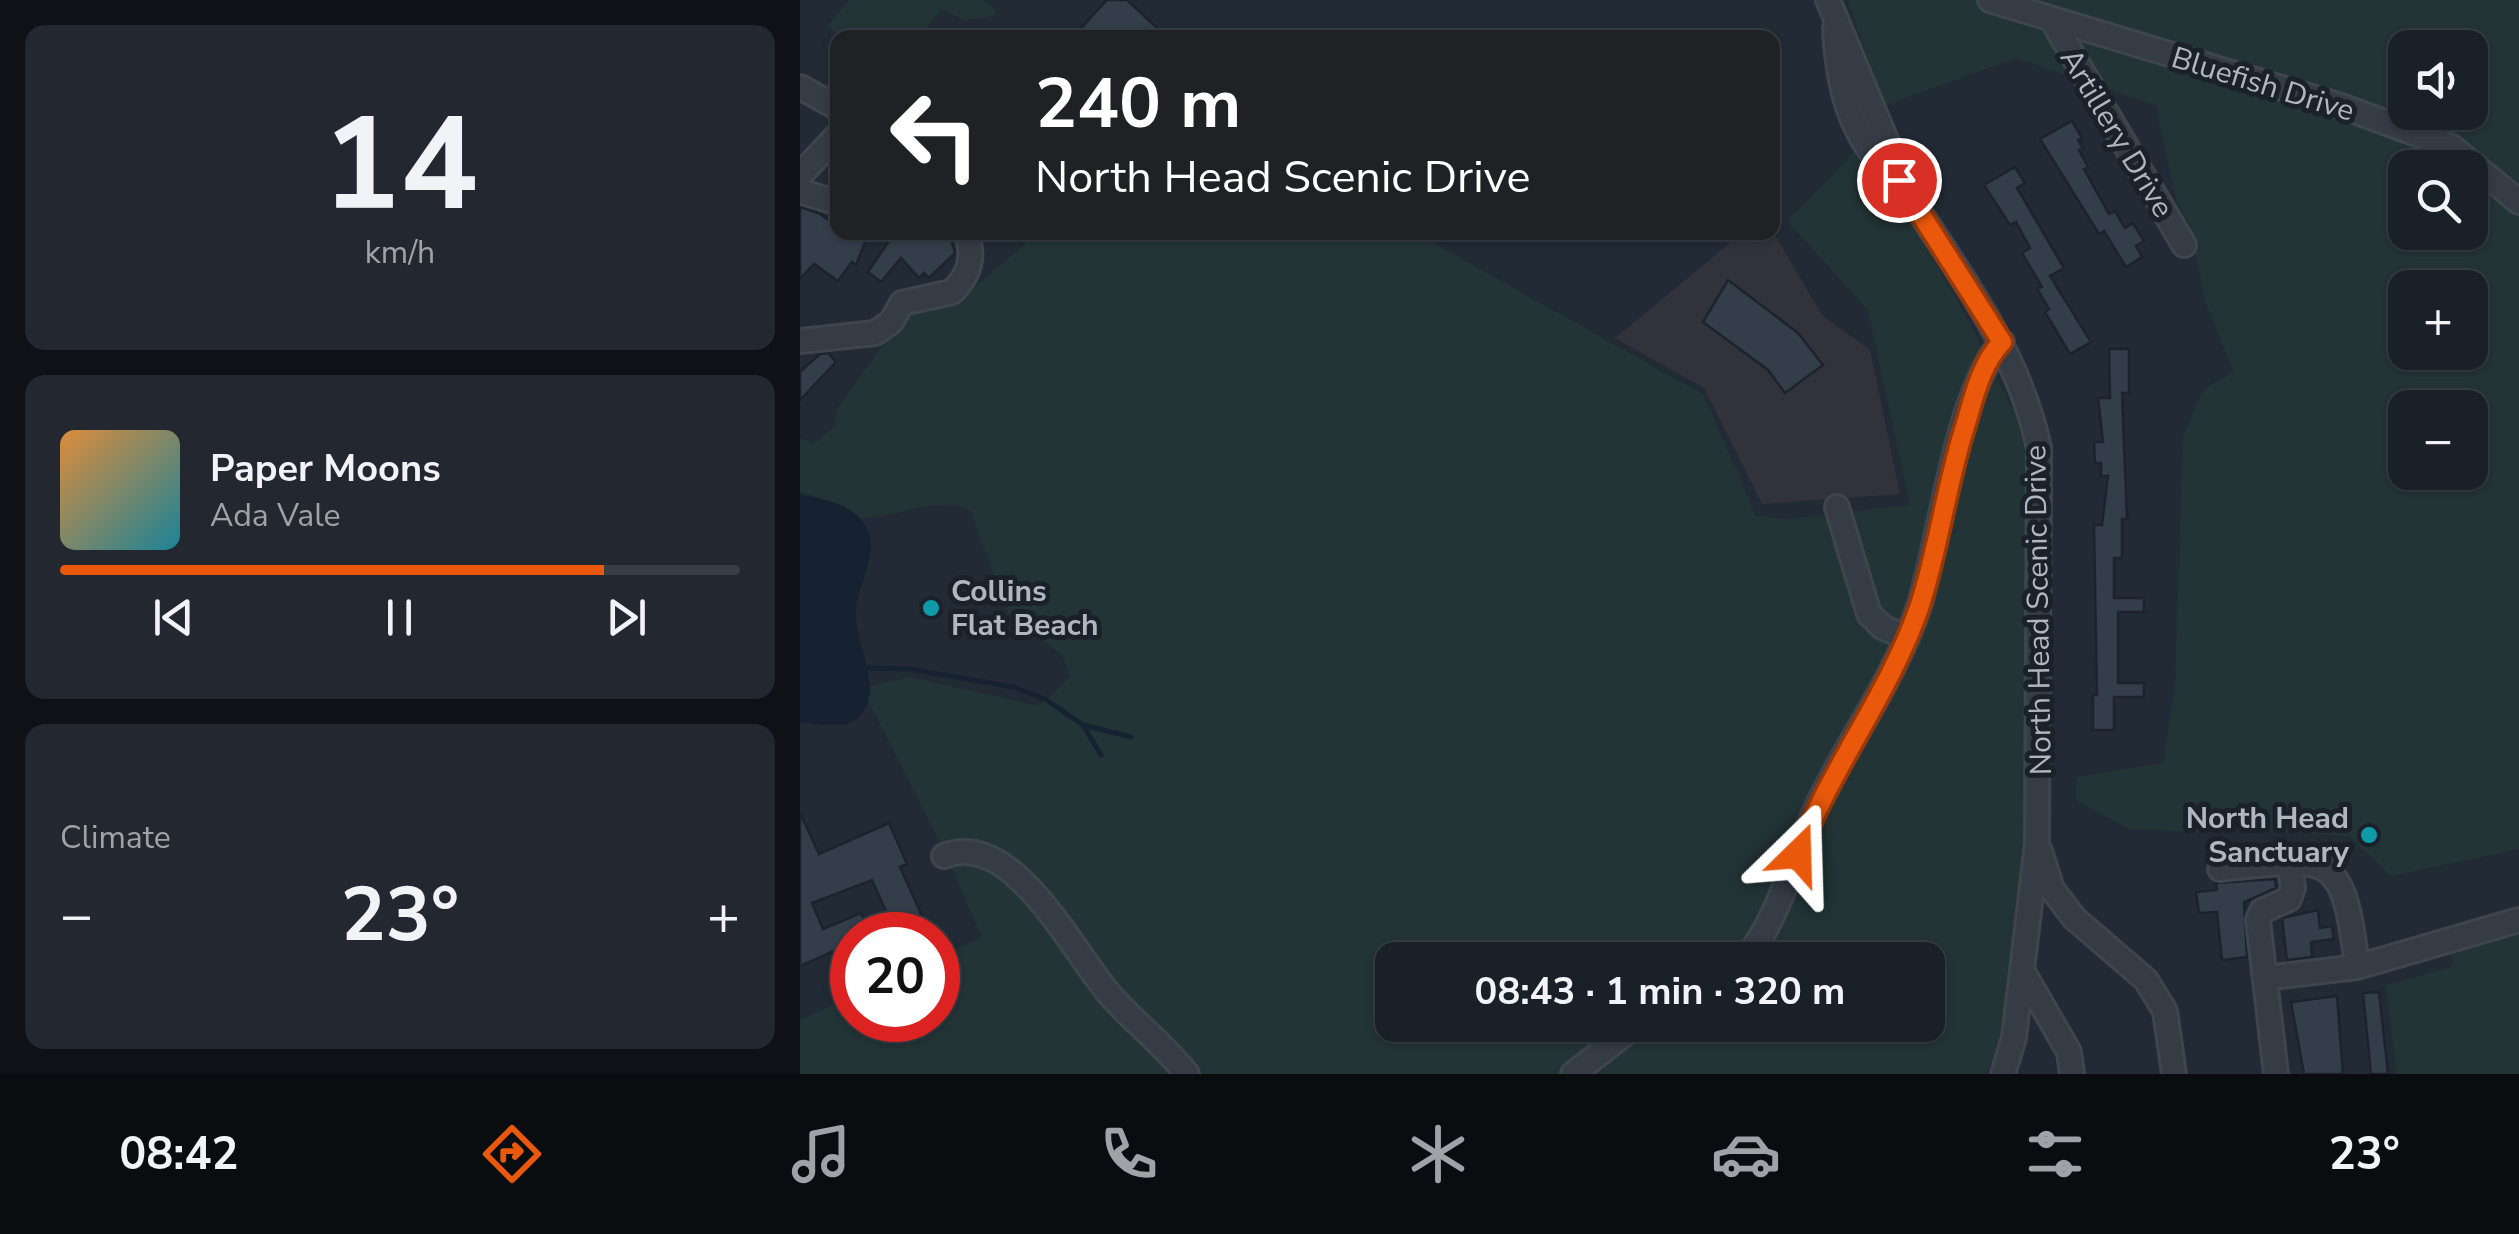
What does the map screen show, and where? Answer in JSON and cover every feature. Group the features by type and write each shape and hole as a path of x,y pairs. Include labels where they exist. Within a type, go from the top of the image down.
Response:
{"street":[{"name":"Bluefish Drive","path":"1990,0 2340,106 2452,147 2519,202"},
{"name":"North Head Scenic Drive","path":"1831,8 1896,164 1899,180 2002,342 2024,390 2040,448 2038,844 2014,1038 2003,1074"},
{"name":"Artillery Drive","path":"2052,20 2184,245"},
{"path":"800,87 830,104"},
{"path":"800,175 830,143"},
{"path":"800,191 830,200"},
{"path":"800,341 875,333 891,322 902,303 952,292 970,267 968,240"},
{"path":"1759,942 1770,928 1812,816 1866,722 1919,606 1949,478 1980,380 1990,355 2002,342"},
{"path":"1837,507 1869,614 1882,627 1905,636"},
{"path":"2038,844 2052,889 2074,918 2146,980 2165,1011 2174,1074"},
{"path":"944,856 958,850 982,852 1033,891 1111,996 1187,1074"},
{"path":"2220,869 2289,862 2322,868 2344,890 2357,967"},
{"path":"2276,1074 2258,920 2262,911 2289,899 2293,888 2289,862"},
{"path":"2265,978 2357,967 2519,920"},
{"path":"2022,969 2069,1052 2072,1074"},
{"path":"1573,1074 1614,1042"}],"shaded area":[{"path":"849,0 983,0 997,11 994,16 964,20 942,9 925,30 833,30 828,26"},
{"path":"1848,0 2519,0 2519,849 2391,876 2350,837 2237,827 2205,832 2129,829 2075,800 2077,777 2163,763 2175,687 2183,436 2204,389 2234,372 2205,301 2190,225 2176,200 2156,106 2016,58 1883,106"},
{"path":"1855,152 1920,236 1973,329 2032,450 2033,786 2001,1042 1986,1074 800,1074 800,1020 830,1006 830,1042 960,1042 960,948 982,937 941,844 868,700 871,686 910,677 1039,706 1071,676 1062,655 1008,612 970,510 930,506 859,518 846,507 800,491 800,439 814,443 834,427 837,409 892,332 915,313 970,291 1030,240 1428,240 1704,395 1756,516 1788,519 1910,505 1868,310 1787,221"},
{"path":"1734,240 1778,240 1822,315 1870,350 1900,494 1762,504 1704,388 1615,338"},
{"path":"2519,935 2519,1074 2397,1074 2386,985 2454,966 2450,950"}],"water":[{"path":"800,494 829,501 854,513 870,538 856,611 870,692 860,716 847,724 800,723"}],"building":[{"path":"1107,0 1127,0 1159,30 1079,30"},
{"path":"2072,121 2082,138 2078,140 2083,148 2079,150 2088,167 2084,169 2109,214 2115,211 2125,228 2133,223 2144,241 2136,246 2142,257 2126,267 2104,231 2099,234 2040,139"},
{"path":"2015,167 2025,183 2017,188 2064,268 2050,276 2091,342 2070,354 2045,312 2049,309 2037,289 2042,287 2022,253 2030,248 2016,222 2010,225 1984,185"},
{"path":"800,207 830,221 830,240 866,240 856,265 852,262 838,281 814,264 800,279"},
{"path":"890,240 951,240 955,253 929,278 924,273 919,278 901,258 881,282 868,272"},
{"path":"1728,280 1798,333 1823,365 1785,393 1768,370 1703,322"},
{"path":"2109,349 2129,349 2129,393 2122,393 2127,519 2122,519 2122,558 2114,558 2114,598 2144,598 2144,612 2118,612 2118,683 2144,683 2144,697 2114,697 2114,730 2093,730 2093,695 2097,695 2094,525 2102,525 2108,476 2101,476 2101,463 2095,463 2094,442 2103,442 2098,398 2110,398"},
{"path":"828,353 836,362 800,400 800,372 820,354"},
{"path":"800,813 819,854 889,823 907,864 900,867 920,912 886,912 872,880 812,903 823,929 830,926 830,953 800,966"},
{"path":"2275,879 2276,888 2244,902 2247,957 2222,960 2217,912 2199,913 2196,892 2217,890 2216,883"},
{"path":"2318,910 2320,928 2332,926 2334,939 2311,942 2312,957 2287,960 2282,918"},
{"path":"2379,992 2388,1074 2371,1074 2363,993"},
{"path":"2337,996 2343,1074 2304,1074 2291,1002"}],"waterway":[{"path":"866,668 910,669 1013,687 1045,699 1083,725 1131,737"},
{"path":"1083,725 1101,755"}],"place":[{"name":"Collins Flat Beach","path":"931,608"},
{"name":"North Head Sanctuary","path":"2369,835"}],"route":[{"path":"1798,854 1812,816 1866,722 1919,606 1949,478 1980,380 1990,355 2002,342 1899,180"}]}
